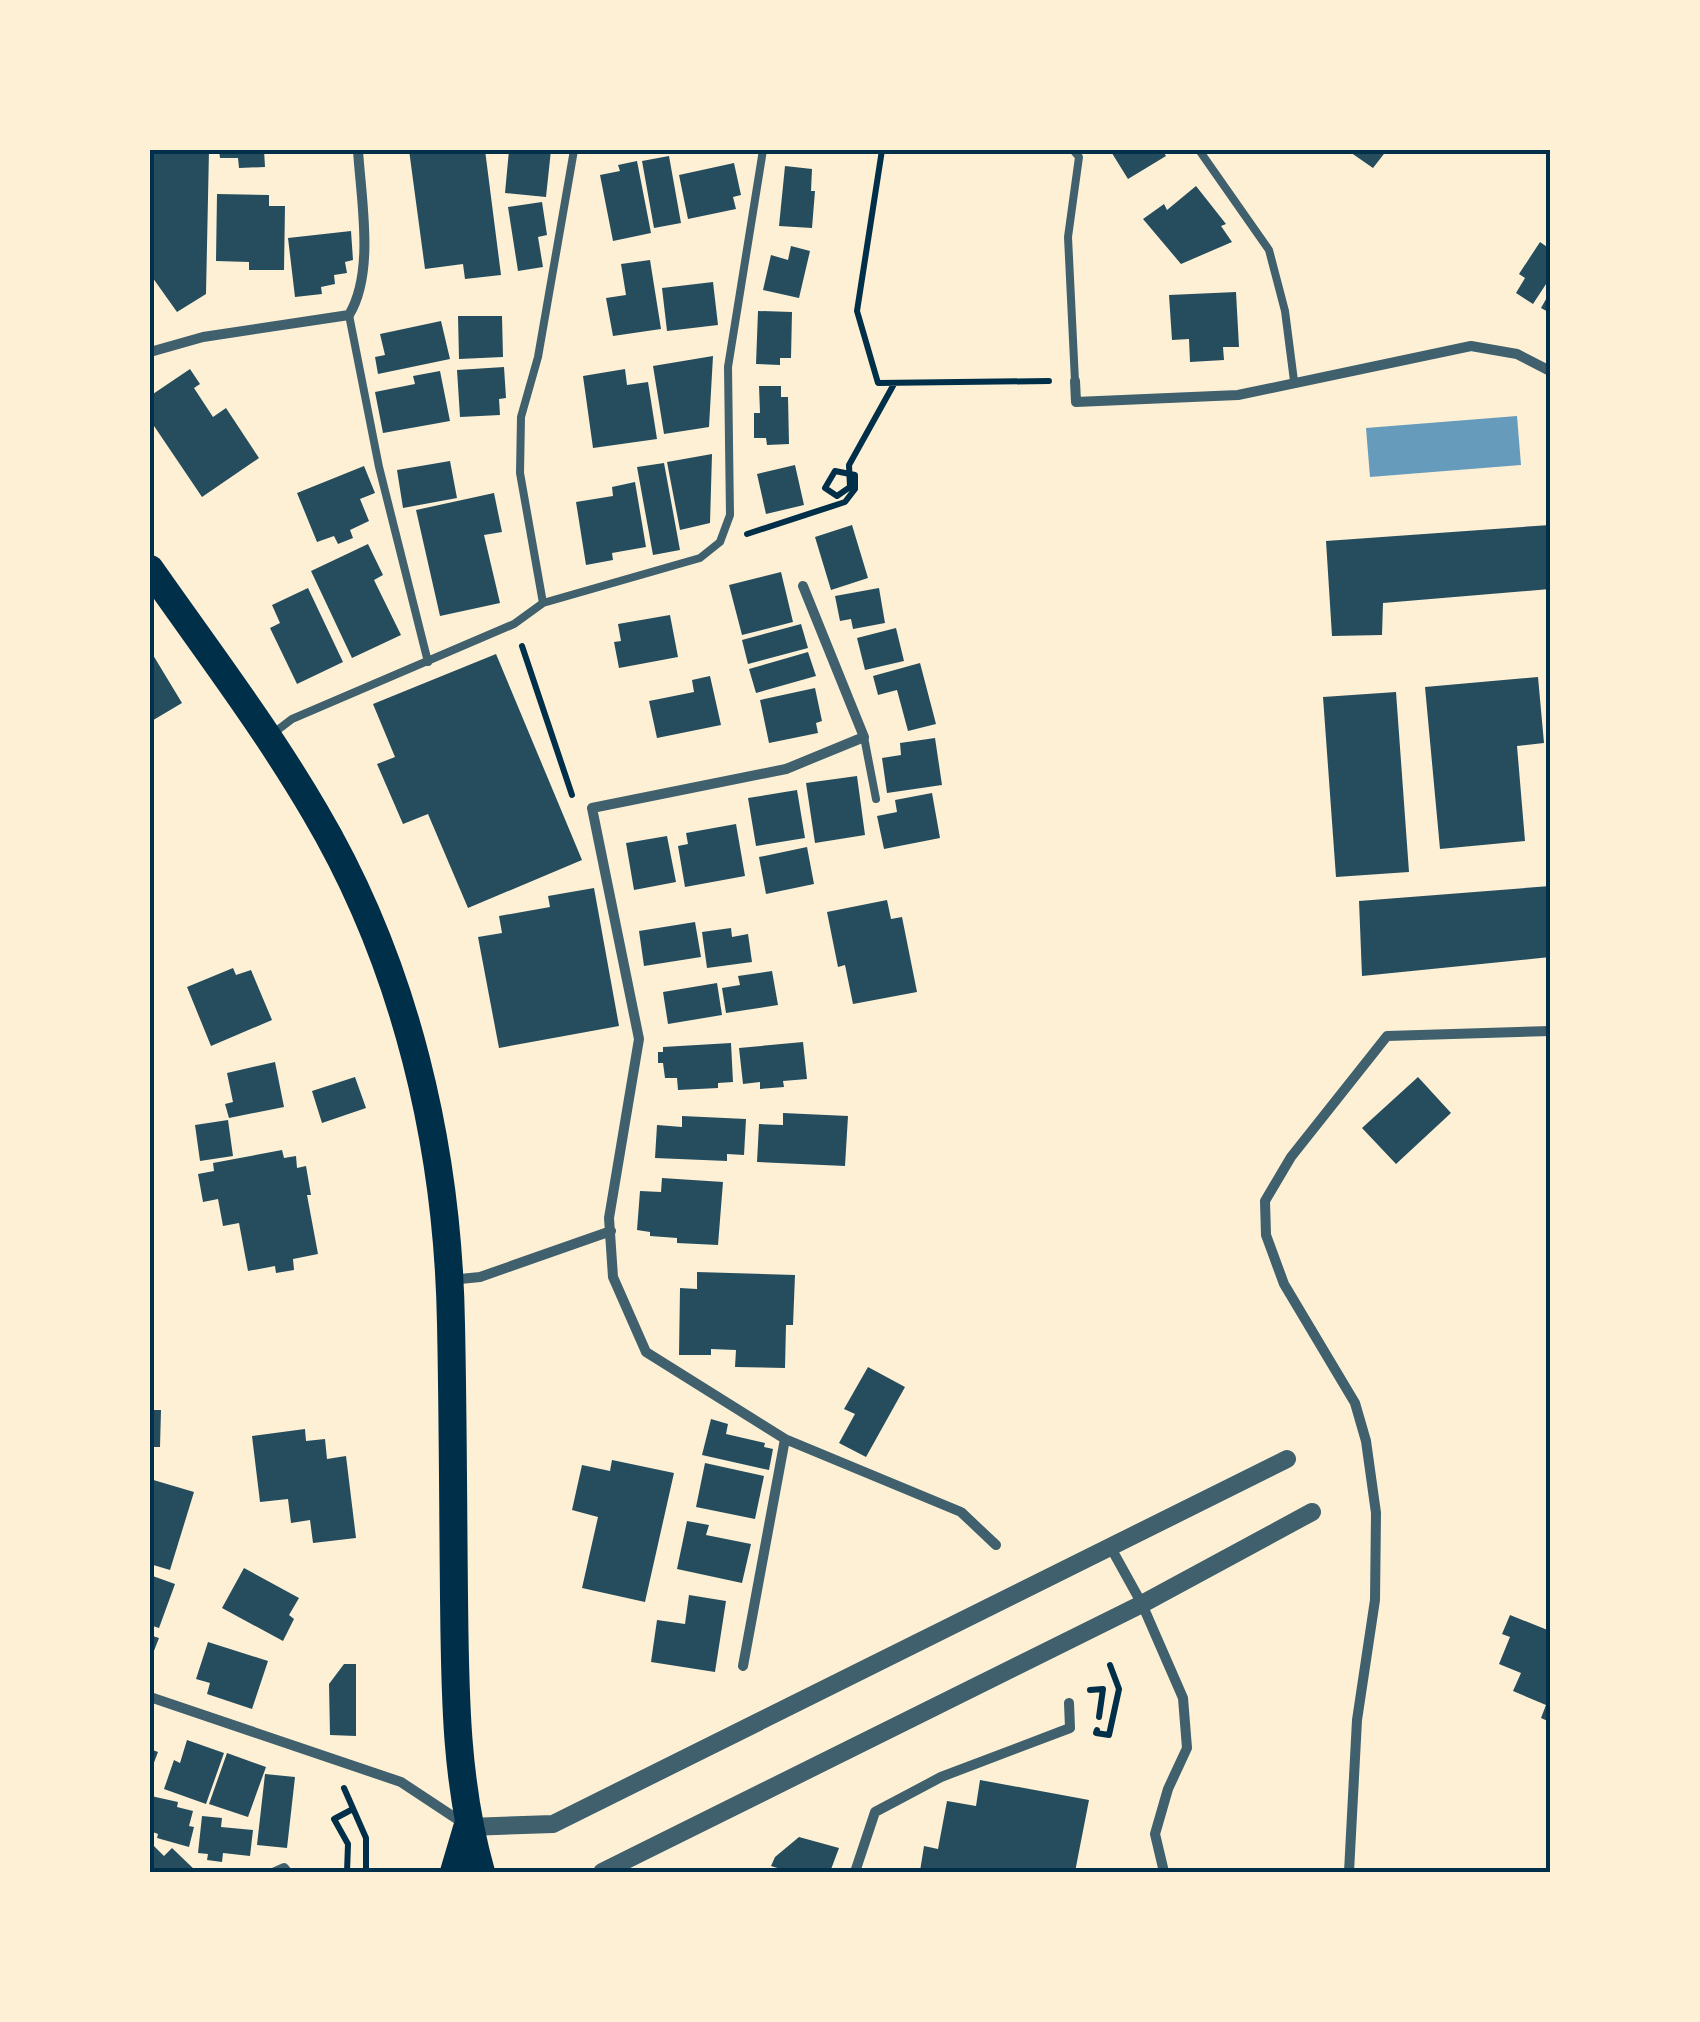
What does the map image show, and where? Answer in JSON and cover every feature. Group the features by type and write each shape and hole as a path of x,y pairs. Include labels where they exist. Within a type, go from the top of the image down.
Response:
{"highway":[{"path":"150,569 268,737 316,814 369,919 412,1043 440,1164 450,1280 455,1718 468,1827 480,1872"},
{"path":"454,1872 468,1827"}],"street":[{"path":"150,352 202,337 349,315 364,275 358,150"},
{"path":"1075,380 1076,402 1238,395 1471,346 1517,354 1550,372"},
{"path":"803,586 864,737 786,769 592,808 639,1039 609,1218 613,1277 646,1352 785,1440 961,1512 996,1545"},
{"path":"1349,1872 1357,1720 1375,1600 1376,1513 1366,1440 1355,1403 1284,1284 1266,1235 1265,1201 1291,1157 1387,1036 1550,1032"},
{"path":"450,1280 480,1277 612,1231"},
{"path":"742,1666 785,1440"},
{"path":"150,1697 401,1782 468,1827 553,1824 1287,1460"},
{"path":"602,1872 1142,1604 1312,1512"},
{"path":"1111,1548 1142,1604 1183,1698 1187,1748 1168,1789 1155,1834 1164,1872"},
{"path":"854,1872 875,1812 940,1776 1070,1728 1069,1703"},
{"path":"275,1872 284,1868 287,1872"}],"lane":[{"path":"543,604 520,473 522,417 538,357 574,150"},
{"path":"268,737 292,719 514,624 543,604 700,558 720,542 730,515 728,367 763,150"},
{"path":"1073,150 1079,157 1068,237 1075,380"},
{"path":"1198,150 1269,250 1286,311 1294,381"},
{"path":"349,315 379,468 428,662"},
{"path":"864,737 876,800"}],"path":[{"path":"882,150 857,311 878,383 1075,380"},
{"path":"788,522 845,502 855,488 855,475 835,471 825,488 837,496 850,487 849,465 894,384"},
{"path":"514,624 578,810 592,808"},
{"path":"1103,1689 1096,1733 1109,1735 1119,1689 1110,1665"},
{"path":"333,1759 366,1838 366,1872"},
{"path":"347,1872 348,1844 334,1818 352,1810"}],"water":[{"path":"1517,416 1521,465 1370,477 1366,428"}],"building":[{"path":"158,150 209,150 206,294 177,312 150,274 150,156"},
{"path":"219,150 264,150 265,167 239,168 238,158 220,158"},
{"path":"409,150 485,150 501,275 465,279 463,264 425,269"},
{"path":"509,150 551,150 546,197 505,193"},
{"path":"1110,150 1162,150 1166,156 1128,179"},
{"path":"1347,150 1387,150 1373,168"},
{"path":"669,156 681,223 654,228 642,161"},
{"path":"637,161 651,233 613,241 600,175 620,171 618,165"},
{"path":"734,163 741,195 733,197 736,209 688,219 679,175"},
{"path":"785,166 812,169 812,228 779,226"},
{"path":"1196,186 1226,224 1221,226 1232,242 1181,264 1143,219 1164,204 1167,210"},
{"path":"217,194 269,195 269,206 285,206 284,270 249,270 249,262 216,261"},
{"path":"542,202 547,235 538,237 543,267 518,271 508,207"},
{"path":"351,231 353,260 345,262 347,273 334,275 335,284 321,287 322,294 295,297 288,238"},
{"path":"1540,242 1550,249 1550,278 1533,304 1516,293 1525,278 1519,274"},
{"path":"791,246 810,251 799,298 763,290 771,255 788,260"},
{"path":"650,260 661,329 613,336 606,298 626,295 621,264"},
{"path":"713,282 718,325 667,331 662,288"},
{"path":"1236,292 1239,347 1223,347 1224,360 1190,362 1189,339 1172,340 1169,295"},
{"path":"1550,292 1550,313 1541,308"},
{"path":"758,311 792,312 791,358 780,358 780,365 756,364"},
{"path":"458,316 502,316 503,357 459,359"},
{"path":"441,321 450,359 378,374 375,357 385,355 380,334"},
{"path":"713,356 709,427 664,434 653,366"},
{"path":"504,367 506,398 499,399 500,415 460,417 457,370"},
{"path":"190,369 200,384 194,388 213,417 226,408 259,458 202,497 150,420 150,396"},
{"path":"625,369 627,385 648,382 657,439 593,448 583,376"},
{"path":"440,371 450,421 383,433 375,392 415,384 413,376"},
{"path":"759,386 781,386 781,397 788,397 789,444 767,445 766,438 754,438 754,413 760,413"},
{"path":"712,454 710,523 680,530 667,462"},
{"path":"450,461 457,498 403,508 397,470"},
{"path":"664,463 680,550 653,555 637,467"},
{"path":"795,465 804,505 766,514 757,474"},
{"path":"364,466 375,493 360,499 369,521 350,530 353,538 338,544 334,536 317,542 297,493"},
{"path":"635,482 646,547 612,553 613,560 586,565 576,502 613,496 612,487"},
{"path":"494,493 502,532 484,535 500,603 440,616 416,510"},
{"path":"852,525 868,578 831,590 815,537"},
{"path":"1550,525 1550,589 1383,603 1382,635 1332,636 1326,541"},
{"path":"368,544 383,575 374,580 401,635 352,658 311,571"},
{"path":"781,572 793,622 742,635 729,585"},
{"path":"308,588 343,662 297,684 270,628 280,623 272,605"},
{"path":"879,588 885,623 853,629 851,619 840,621 835,596"},
{"path":"670,615 678,657 619,668 614,642 621,641 618,624"},
{"path":"801,624 808,648 748,664 742,640"},
{"path":"896,628 904,661 865,670 857,638"},
{"path":"150,650 182,703 150,722"},
{"path":"808,652 816,676 756,693 749,669"},
{"path":"496,654 582,860 468,908 428,814 403,824 377,764 395,757 373,704"},
{"path":"920,663 936,724 908,731 897,690 878,695 873,676"},
{"path":"710,676 721,725 657,738 649,701 694,692 692,680"},
{"path":"1538,677 1544,743 1517,746 1525,841 1440,849 1425,687"},
{"path":"815,688 822,721 816,723 818,733 769,743 760,700"},
{"path":"1396,692 1409,872 1336,877 1323,697"},
{"path":"935,738 942,785 887,793 882,758 901,755 900,743"},
{"path":"857,776 865,835 815,843 806,783"},
{"path":"797,790 805,838 756,846 748,798"},
{"path":"932,793 940,838 884,849 877,816 897,812 895,800"},
{"path":"736,824 745,876 685,887 678,846 688,844 686,833"},
{"path":"667,836 676,882 634,890 626,843"},
{"path":"807,847 814,884 766,894 759,857"},
{"path":"1550,886 1550,957 1362,976 1359,901"},
{"path":"594,888 619,1026 499,1048 478,937 502,933 499,916 550,907 548,896"},
{"path":"887,900 891,919 902,917 917,992 853,1004 845,965 838,967 827,912"},
{"path":"695,922 701,957 644,966 639,931"},
{"path":"731,928 732,937 748,934 752,962 707,968 702,932"},
{"path":"233,968 236,975 251,970 272,1020 211,1046 187,987"},
{"path":"772,971 778,1005 726,1013 722,988 740,985 738,976"},
{"path":"717,983 722,1015 668,1024 663,992"},
{"path":"803,1042 807,1079 783,1081 784,1087 760,1089 760,1082 743,1084 739,1048"},
{"path":"731,1043 733,1082 718,1083 718,1088 678,1090 677,1078 665,1078 663,1063 658,1063 658,1052 663,1052 663,1047"},
{"path":"275,1062 284,1107 229,1118 225,1104 233,1102 227,1073"},
{"path":"355,1077 366,1108 322,1123 312,1091"},
{"path":"1418,1077 1451,1113 1396,1164 1362,1128"},
{"path":"783,1113 848,1116 845,1166 757,1162 759,1124 783,1125"},
{"path":"682,1116 746,1119 744,1155 727,1154 727,1161 655,1158 657,1125 682,1127"},
{"path":"228,1120 233,1156 200,1161 195,1125"},
{"path":"282,1150 284,1158 296,1156 297,1168 306,1166 318,1254 293,1259 294,1270 276,1273 275,1266 248,1271 239,1223 223,1226 218,1199 203,1202 198,1174 214,1171 213,1163"},
{"path":"662,1178 723,1182 718,1245 677,1243 677,1238 650,1236 650,1232 637,1230 640,1191 661,1192"},
{"path":"697,1272 795,1275 793,1325 786,1325 785,1368 735,1367 736,1350 711,1349 711,1355 679,1355 680,1288 697,1289"},
{"path":"868,1367 905,1387 866,1457 839,1443 855,1414 844,1409"},
{"path":"150,1410 161,1410 160,1447 150,1447"},
{"path":"711,1419 728,1424 726,1434 765,1443 764,1447 773,1449 769,1470 702,1455"},
{"path":"305,1429 306,1441 325,1439 327,1459 346,1456 356,1538 313,1543 310,1520 291,1523 288,1499 260,1502 252,1436"},
{"path":"612,1460 674,1473 645,1602 582,1588 598,1517 572,1510 582,1465 610,1471"},
{"path":"705,1463 764,1476 755,1519 696,1507"},
{"path":"150,1479 194,1492 170,1570 150,1564"},
{"path":"687,1521 709,1525 706,1535 751,1544 742,1583 677,1569"},
{"path":"244,1568 299,1598 289,1615 294,1619 283,1641 222,1608"},
{"path":"150,1575 175,1584 159,1628 150,1625"},
{"path":"689,1595 726,1601 715,1672 651,1662 657,1620 685,1624"},
{"path":"1510,1615 1550,1631 1550,1722 1541,1718 1546,1705 1513,1691 1521,1673 1499,1664 1510,1637 1502,1634"},
{"path":"150,1635 159,1638 150,1661"},
{"path":"208,1642 268,1661 252,1709 207,1694 210,1683 196,1679"},
{"path":"344,1664 356,1664 356,1736 330,1735 329,1684"},
{"path":"187,1740 224,1753 206,1804 164,1789 174,1760 180,1763"},
{"path":"150,1749 158,1752 150,1773"},
{"path":"227,1753 266,1767 248,1817 209,1804"},
{"path":"265,1774 295,1777 287,1848 257,1845"},
{"path":"980,1780 1089,1800 1075,1872 920,1871 924,1846 938,1849 947,1801 976,1806"},
{"path":"151,1796 178,1802 177,1807 193,1811 189,1847 157,1838 158,1834 150,1831"},
{"path":"202,1816 222,1818 221,1827 253,1830 250,1856 223,1853 222,1862 207,1860 208,1854 198,1853"},
{"path":"799,1837 839,1848 830,1872 790,1872 771,1866 775,1857"},
{"path":"150,1842 164,1856 172,1848 197,1872 150,1872"}]}
